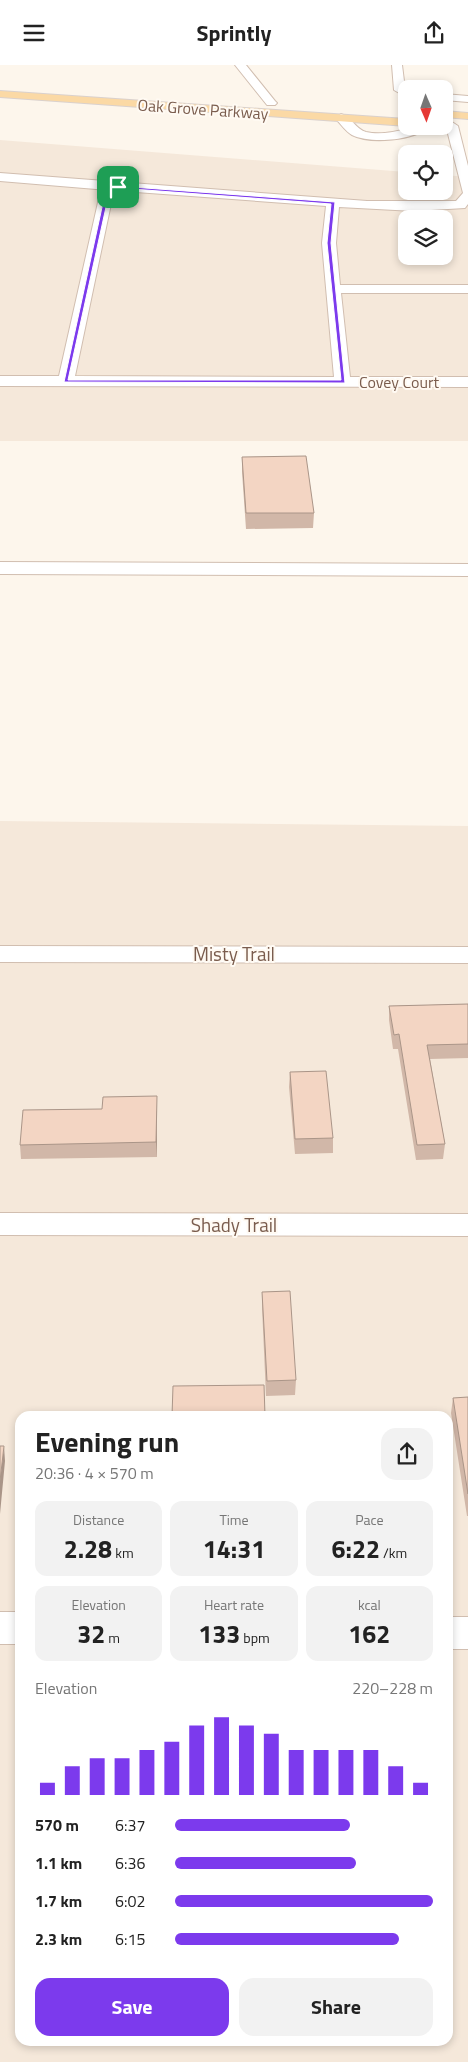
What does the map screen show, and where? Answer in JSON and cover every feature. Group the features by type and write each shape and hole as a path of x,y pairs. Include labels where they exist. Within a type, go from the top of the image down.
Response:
{"main road":[{"name":"Oak Grove Parkway","path":"0,84 117,94 398,111"},
{"name":"Oak Grove Parkway","path":"0,94 398,122"},
{"path":"453,114 468,115"},
{"path":"453,126 468,127"}],"street":[{"path":"240,65 272,103"},
{"path":"398,65 399,80"},
{"path":"453,98 468,99"},
{"path":"341,118 353,131 361,134 400,135"},
{"path":"451,135 467,177 468,191"},
{"path":"0,177 333,203 439,207 464,201"},
{"path":"66,381 106,198 118,187"},
{"path":"333,203 329,243 343,382"},
{"path":"334,289 468,289"},
{"name":"Covey Court","path":"0,381 468,382"},
{"path":"0,568 468,570"},
{"name":"Misty Trail","path":"0,954 468,955"},
{"name":"Shady Trail","path":"0,1224 468,1225"},
{"path":"0,1628 15,1629"},
{"path":"453,1633 468,1633"}],"shaded area":[{"path":"0,140 398,171 398,200 453,200 453,176 468,177 468,441 0,441"},
{"path":"0,821 468,826 468,2062 0,2062"}],"building":[{"path":"306,456 314,513 246,513 242,457"},
{"path":"468,1004 468,1044 427,1045 445,1144 417,1145 399,1034 394,1035 389,1006"},
{"path":"326,1071 333,1138 295,1139 290,1072"},
{"path":"157,1096 156,1142 20,1145 23,1110 102,1109 103,1097"},
{"path":"290,1291 296,1380 267,1381 262,1292"},
{"path":"264,1385 265,1411 172,1411 173,1386"},
{"path":"468,1397 468,1494 453,1398"},
{"path":"0,1446 4,1446 0,1481"}],"route":[{"path":"118,187 333,203 329,243 343,382 66,381 106,198 118,187"}]}
